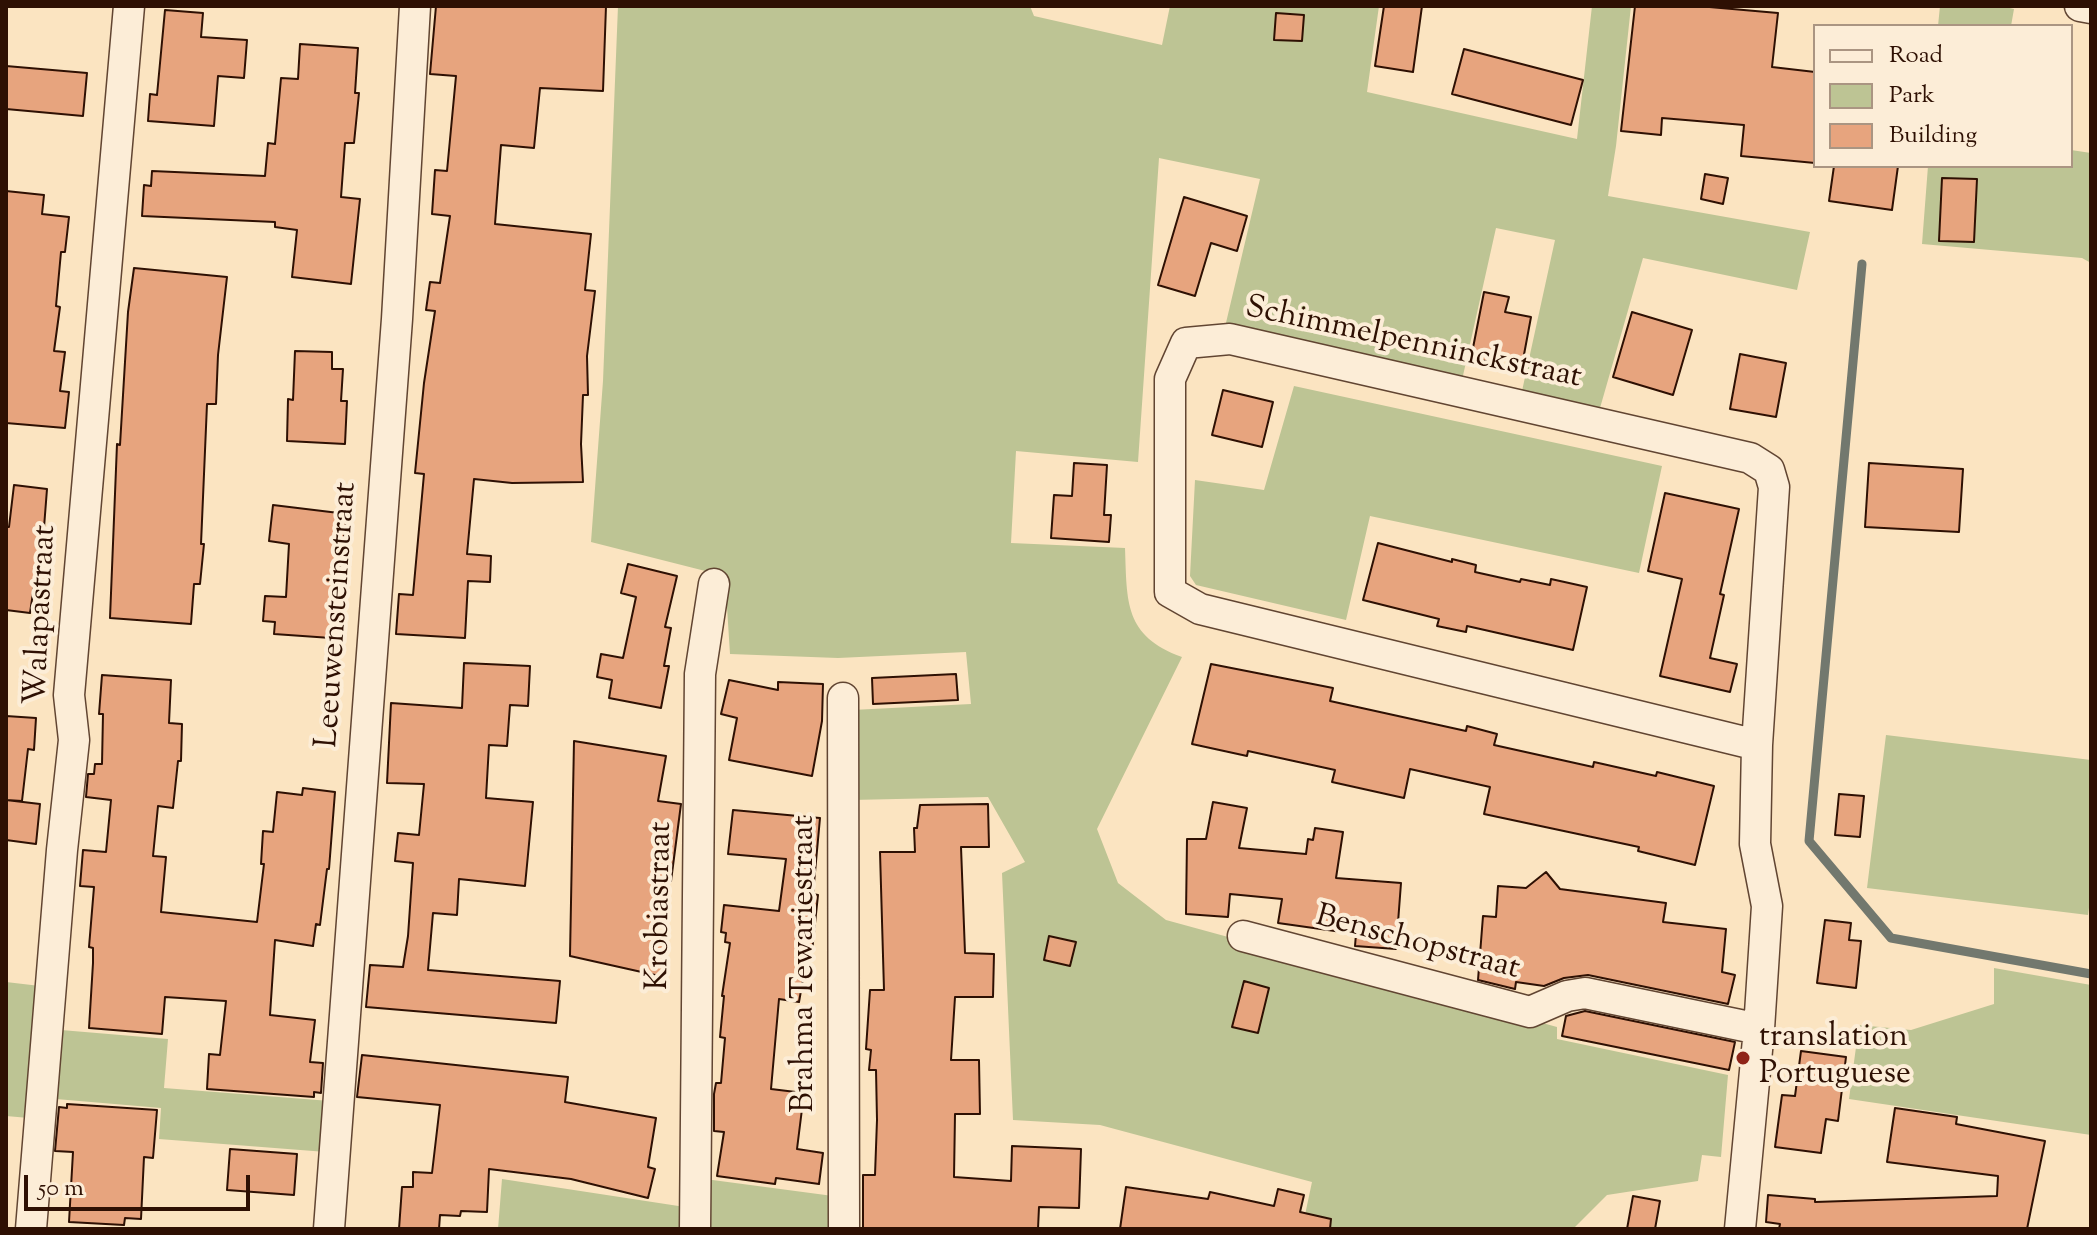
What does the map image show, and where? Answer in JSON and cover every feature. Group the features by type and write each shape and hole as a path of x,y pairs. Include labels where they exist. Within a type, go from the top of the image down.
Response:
{"street":[{"name":"Walapastraat","path":"31,1229 60,866 74,740 69,695 129,6"},
{"name":"Leeuwensteinstraat","path":"329,1229 397,319 415,6"},
{"path":"2080,6 2091,8"},
{"name":"Schimmelpenninckstraat","path":"1740,1229 1767,906 1755,844 1757,745 1774,487 1769,470 1750,458 1230,339 1186,343 1170,379 1170,592 1200,609 1757,745"},
{"name":"Krobiastraat","path":"695,1229 700,674 714,584"},
{"name":"Brahma Tewariestraat","path":"843,698 844,1229"},
{"name":"Benschopstraat","path":"1243,936 1530,1012 1567,996 1585,993 1759,1029"}],"green space":[{"path":"618,6 1030,6 1034,16 1162,45 1170,6 1379,6 1367,92 1577,139 1592,6 1631,6 1608,196 1810,232 1797,290 1643,258 1600,408 1522,391 1555,240 1496,228 1462,380 1225,327 1260,179 1159,158 1138,462 1016,451 1011,543 1125,548 1132,615 1149,639 1182,657 1097,829 1118,883 1166,920 1557,1027 1557,1039 1728,1075 1721,1157 1702,1155 1698,1181 1607,1195 1573,1229 1302,1229 1312,1182 1100,1125 1013,1120 1002,873 1025,862 988,797 851,800 852,710 971,704 966,652 838,658 730,654 725,576 591,542 603,381"},
{"path":"1940,6 2001,6 2014,9 2011,24 1938,24"},
{"path":"2073,150 2091,153 2091,263 2082,258 1922,244 1928,168 2073,168"},
{"path":"1294,386 1662,466 1639,573 1370,516 1346,620 1196,585 1190,576 1195,480 1264,490"},
{"path":"1886,735 2091,760 2091,893 2088,915 1867,888"},
{"path":"1994,968 2091,985 2091,1135 1849,1099 1859,1025 1911,1030 1994,1004"},
{"path":"6,982 40,986 29,1118 6,1116"},
{"path":"61,1030 168,1039 164,1088 330,1101 326,1152 159,1139 161,1108 56,1099"},
{"path":"502,1179 685,1207 685,1229 498,1229"},
{"path":"705,1179 833,1196 833,1229 705,1229"}],"building":[{"path":"436,6 606,6 603,91 540,88 534,148 501,145 495,224 591,234 585,290 595,291 587,356 588,395 583,395 583,482 512,483 474,479 467,554 491,556 490,582 468,581 465,638 396,634 399,594 413,595 424,474 415,473 435,311 426,310 430,282 440,283 450,216 432,214 435,170 447,171 456,76 430,74"},
{"path":"1384,6 1422,6 1413,72 1375,66"},
{"path":"1635,6 1698,6 1778,13 1772,67 1813,72 1813,163 1741,156 1744,125 1662,118 1661,135 1621,131"},
{"path":"165,10 203,13 201,37 247,40 244,78 218,76 214,126 148,121 150,94 157,95"},
{"path":"1276,13 1304,15 1302,41 1274,40"},
{"path":"300,44 358,48 355,93 359,93 354,143 345,143 341,197 360,199 351,284 292,277 297,230 275,227 275,222 142,216 144,185 151,186 152,171 265,176 268,143 275,144 281,78 298,79"},
{"path":"1464,49 1583,80 1571,125 1452,94"},
{"path":"6,66 87,73 83,116 6,109"},
{"path":"1834,168 1898,168 1892,210 1829,201"},
{"path":"1705,174 1728,178 1723,204 1701,199"},
{"path":"1942,178 1977,179 1974,242 1939,241"},
{"path":"6,191 44,195 42,214 69,217 65,252 61,252 56,306 60,307 54,351 65,352 60,391 69,392 65,428 6,423"},
{"path":"1184,197 1247,216 1237,251 1211,243 1195,296 1158,285"},
{"path":"134,268 227,277 216,404 207,404 201,544 204,544 200,584 194,584 191,624 110,618 117,444 120,445 128,312"},
{"path":"1484,292 1509,297 1505,312 1531,317 1523,360 1496,355 1495,363 1471,358"},
{"path":"1632,312 1692,330 1673,395 1613,377"},
{"path":"295,351 332,352 332,369 343,369 341,401 347,401 345,444 287,441 288,399 293,400"},
{"path":"1740,354 1786,363 1776,417 1730,409"},
{"path":"1223,390 1273,402 1262,447 1212,435"},
{"path":"1074,463 1107,465 1104,515 1111,515 1109,542 1051,538 1054,495 1072,496"},
{"path":"1869,463 1963,469 1959,532 1865,527"},
{"path":"14,485 47,489 41,566 37,566 30,613 6,610 6,527 9,527"},
{"path":"1665,493 1739,509 1720,594 1724,595 1710,658 1737,664 1730,692 1660,676 1682,579 1648,571"},
{"path":"273,505 347,514 331,638 274,634 275,622 263,621 265,596 286,597 289,544 269,541"},
{"path":"1378,543 1476,565 1475,572 1520,582 1521,579 1550,585 1551,579 1587,587 1573,650 1467,626 1466,632 1437,626 1439,619 1363,600"},
{"path":"628,564 677,576 665,627 671,628 664,666 669,666 661,708 609,698 612,680 597,677 601,654 623,658 636,597 621,593"},
{"path":"464,663 530,666 528,706 510,705 507,746 489,745 486,798 533,802 525,886 459,879 457,915 433,913 428,970 560,981 556,1023 366,1007 370,965 403,967 413,863 395,861 398,833 419,835 424,784 387,783 391,703 462,708"},
{"path":"1211,664 1333,688 1330,701 1466,731 1467,726 1497,734 1494,745 1593,767 1594,762 1656,776 1657,772 1714,786 1695,865 1638,851 1639,847 1484,814 1490,787 1410,769 1404,798 1332,782 1335,770 1248,751 1247,756 1192,744"},
{"path":"956,674 958,700 873,704 872,678"},
{"path":"102,675 171,680 169,723 182,724 181,761 178,761 173,808 158,806 153,856 166,857 161,912 257,922 264,864 261,864 263,831 273,832 277,792 302,795 303,788 335,792 329,869 320,925 316,924 313,946 275,940 270,1015 315,1020 310,1062 323,1063 321,1093 314,1092 314,1097 207,1089 209,1054 220,1055 226,1001 165,997 162,1034 89,1028 93,948 89,947 94,887 80,886 83,850 106,852 111,800 86,797 88,774 94,774 95,764 102,764 103,714 99,714"},
{"path":"729,680 778,690 778,682 823,684 822,721 812,776 729,760 737,718 721,714"},
{"path":"6,716 36,718 34,750 28,749 22,801 6,800"},
{"path":"574,741 666,756 658,801 681,804 671,881 665,880 656,936 666,938 664,977 570,956"},
{"path":"1839,794 1864,796 1860,837 1835,835"},
{"path":"6,800 40,804 36,844 6,840"},
{"path":"1213,802 1247,808 1239,848 1306,854 1308,839 1313,840 1315,828 1343,832 1336,878 1401,883 1396,949 1355,946 1356,934 1278,923 1282,899 1230,894 1228,917 1186,914 1187,839 1206,839"},
{"path":"988,804 989,847 961,847 965,953 994,954 993,997 955,997 951,1060 979,1060 980,1114 955,1114 954,1177 1011,1181 1012,1146 1081,1149 1079,1208 1039,1207 1038,1229 863,1229 863,1175 875,1175 877,1120 876,1070 869,1070 871,1050 866,1049 870,990 884,990 880,852 915,852 914,828 917,828 920,805"},
{"path":"733,810 820,818 813,894 818,895 812,952 808,951 799,1002 779,999 771,1089 804,1093 797,1149 823,1153 819,1184 776,1178 775,1184 717,1176 724,1132 714,1131 714,1094 716,1083 721,1083 725,1038 720,1037 722,996 730,943 725,942 726,933 721,932 724,905 779,911 786,859 728,854"},
{"path":"1546,872 1560,889 1666,903 1663,922 1726,929 1722,972 1735,975 1728,1004 1588,975 1564,978 1544,986 1516,982 1515,989 1478,980 1483,916 1496,917 1498,886 1526,888"},
{"path":"1825,920 1851,923 1849,940 1861,941 1856,988 1817,983"},
{"path":"1049,936 1076,942 1070,966 1044,960"},
{"path":"1244,981 1269,988 1258,1033 1232,1027"},
{"path":"1585,1011 1735,1042 1729,1070 1562,1036 1566,1016"},
{"path":"1801,1051 1846,1057 1838,1121 1826,1119 1821,1153 1775,1147 1782,1095 1795,1096"},
{"path":"362,1055 568,1077 565,1102 656,1118 648,1167 655,1169 648,1198 571,1179 489,1169 487,1212 461,1211 460,1216 440,1215 439,1229 399,1229 402,1187 413,1187 413,1172 432,1173 440,1105 357,1097"},
{"path":"67,1104 157,1110 153,1158 144,1157 141,1219 125,1218 124,1225 69,1222 73,1152 55,1151 59,1107 67,1108"},
{"path":"1895,1108 1957,1117 1956,1124 2045,1141 2027,1229 1779,1229 1780,1224 1766,1222 1768,1195 1815,1199 1815,1202 1997,1196 1998,1176 1887,1162"},
{"path":"230,1149 297,1154 294,1195 227,1190"},
{"path":"1126,1187 1208,1199 1210,1192 1274,1206 1278,1189 1304,1195 1300,1212 1331,1219 1330,1229 1120,1229"},
{"path":"1633,1196 1660,1201 1655,1229 1627,1229"}],"waterway":[{"path":"1862,264 1809,841 1891,938 2091,974"}],"place":[{"name":"translation Portuguese","path":"1743,1058"}]}
